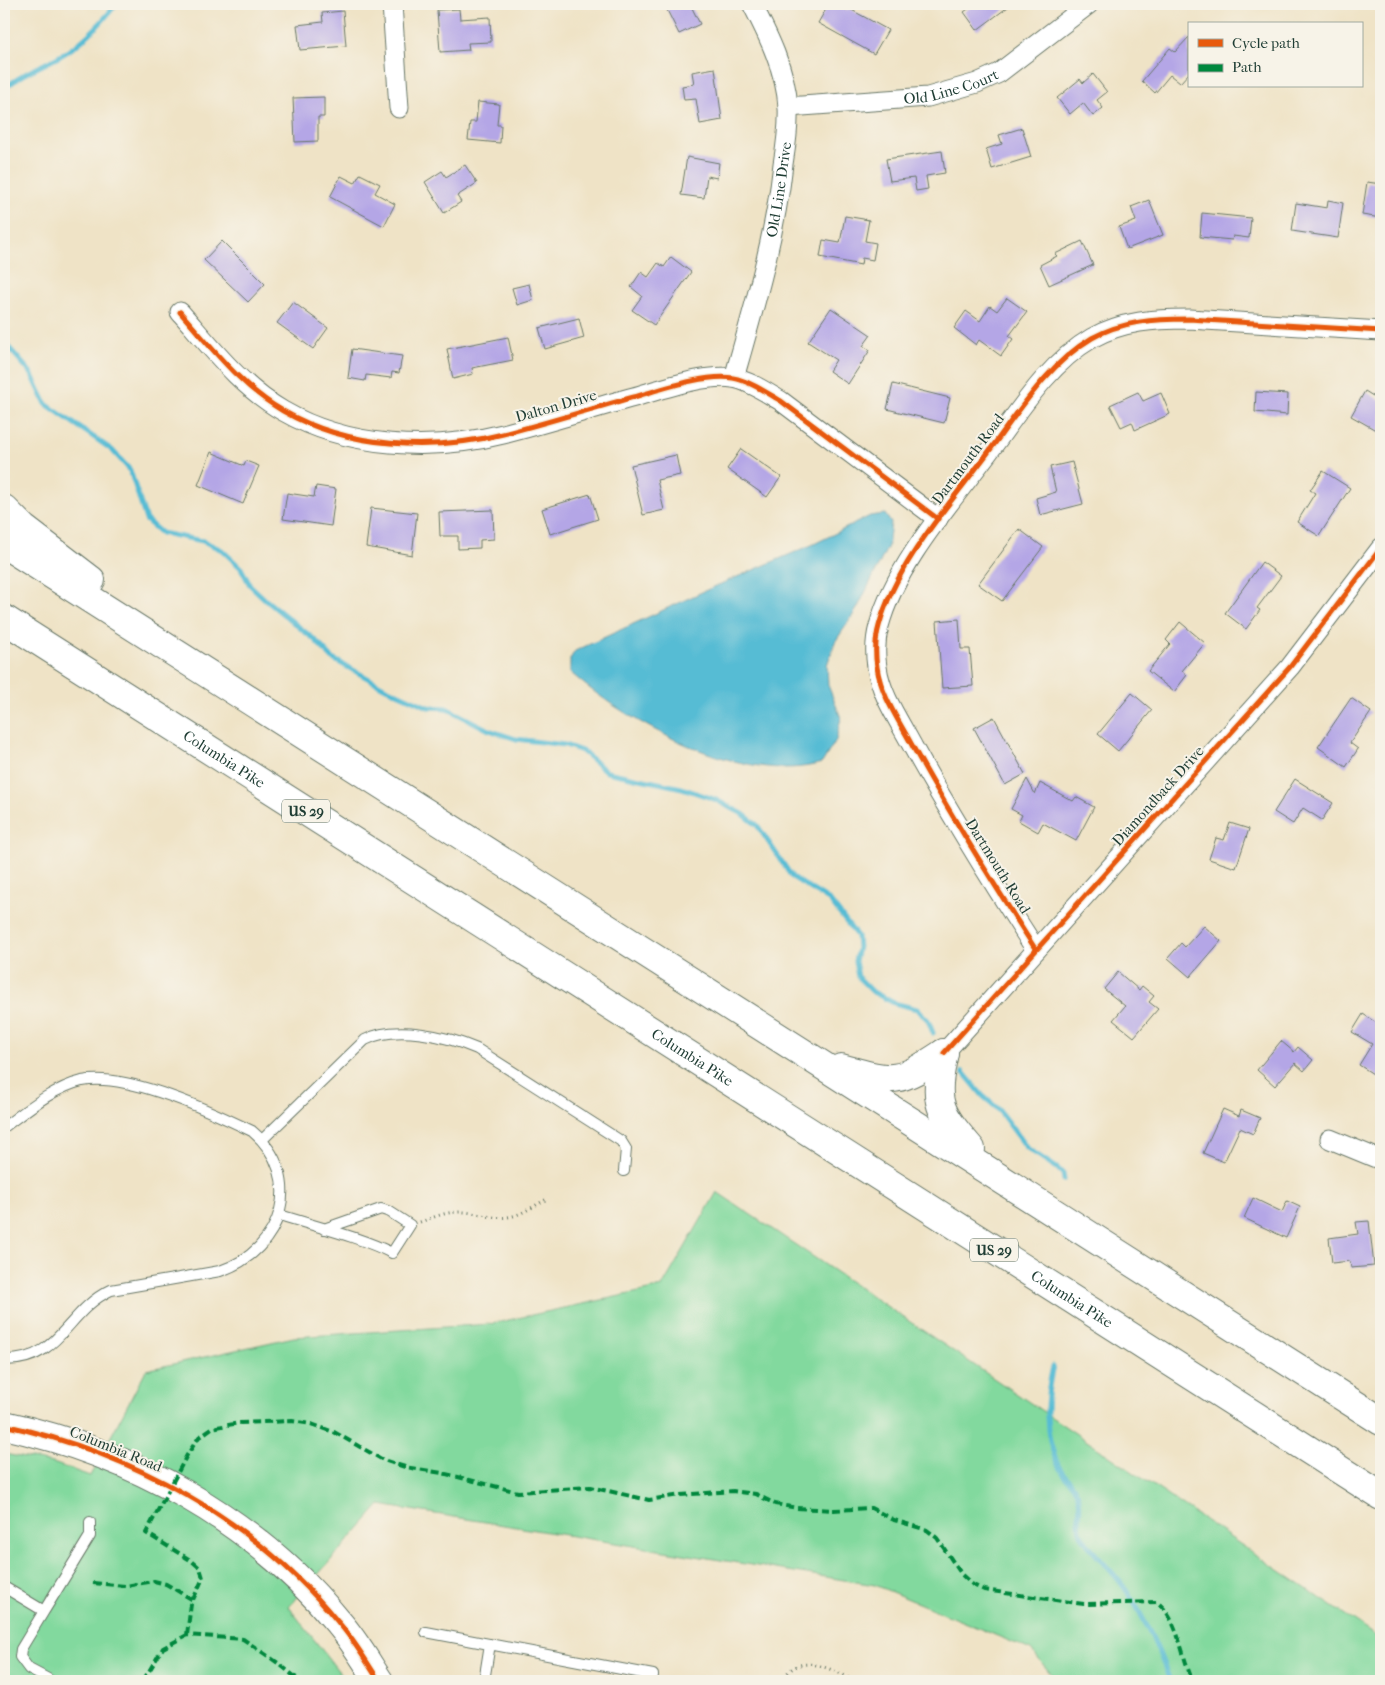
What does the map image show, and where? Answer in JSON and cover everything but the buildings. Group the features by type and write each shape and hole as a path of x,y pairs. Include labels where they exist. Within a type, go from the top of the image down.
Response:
{"main road":[{"path":"4,510 56,554 323,748"},
{"path":"4,544 1381,1420"},
{"name":"Columbia Pike","path":"4,619 1381,1496"},
{"path":"4,640 219,756"},
{"path":"817,1061 873,1077 892,1079 908,1075 944,1053"},
{"path":"944,1053 938,1081 940,1109 946,1121 992,1173"},
{"name":"Columbia Road","path":"4,1425 88,1448 166,1483 209,1508 247,1535 313,1595 339,1622 380,1681"}],"street":[{"path":"392,4 398,108"},
{"name":"Old Line Drive","path":"734,378 759,292 780,195 788,107 781,72 766,32 752,4"},
{"name":"Old Line Court","path":"788,107 928,97 977,83 999,73 1088,4"},
{"name":"Dalton Drive","path":"180,312 232,371 282,411 332,431 376,442 410,444 480,438 503,434 659,390 716,378 734,378 754,386 781,401 938,519"},
{"name":"Dartmouth Road","path":"1036,950 942,798 887,698 877,670 875,650 878,627 901,575 938,519 1035,391 1074,350 1113,328 1158,319 1189,319 1381,331"},
{"name":"Diamondback Drive","path":"944,1053 1290,667 1381,548"},
{"path":"1330,1139 1381,1160"}],"lane":[{"path":"262,1140 365,1040 382,1033 402,1032 453,1041 477,1049 621,1141 626,1149 624,1172"},
{"path":"4,1127 46,1097 83,1081 103,1080 140,1085 240,1125 262,1140 273,1155 280,1172 283,1193 280,1215 256,1252 235,1266 220,1272 111,1290 99,1296 87,1306 51,1345 38,1355 17,1360 4,1360"},
{"path":"280,1215 377,1246 392,1253 410,1225 390,1212 381,1210 324,1229"},
{"path":"47,1681 48,1679 29,1669 20,1657 21,1649 90,1536 90,1522"},
{"path":"4,1587 44,1611"},
{"path":"426,1632 653,1675 652,1681"},
{"path":"484,1681 490,1644"}],"path":[{"path":"410,1225 448,1212 460,1211 496,1218 519,1215 548,1199"},
{"path":"782,1681 793,1667 803,1664 816,1664 832,1669 855,1681"}],"green space":[{"path":"717,1192 1381,1639 1381,1681 1057,1681 1031,1650 875,1585 380,1505 289,1607 346,1681 4,1681 4,1454 53,1463 90,1476 146,1370 294,1337 490,1324 662,1287"}],"water":[{"path":"885,514 891,523 888,546 857,609 835,642 827,665 828,685 841,718 836,740 822,763 791,768 758,766 723,758 688,746 655,730 623,711 594,692 570,672 570,659 575,651 702,592 814,544 870,516"}],"waterway":[{"path":"4,89 24,75 60,56 84,39 98,26 116,4"},
{"path":"4,342 31,373 46,404 112,450 130,470 146,520 161,533 203,541 222,550 241,568 250,585 315,640 333,659 384,687 428,707 446,708 489,730 516,739 565,745 582,751 607,772 682,788 714,799 743,814 757,825 792,877 830,901 857,936 858,948 855,961 858,977 873,992 894,1003 917,1009 928,1020 933,1033"},
{"path":"963,1072 983,1096 997,1108 1027,1148 1057,1168 1063,1174 1064,1180"},
{"path":"1053,1366 1047,1404 1050,1442 1059,1467 1074,1486 1078,1495 1080,1531 1086,1542 1121,1583 1136,1605 1155,1643 1170,1681"}],"marked path":[{"path":"187,1635 191,1604 203,1578 200,1568 192,1561 146,1533 187,1455 199,1437 212,1428 239,1423 292,1421 311,1424 334,1432 383,1460 405,1467 442,1473 518,1492 590,1487 649,1500 680,1495 733,1491 756,1494 775,1504 797,1508 834,1510 871,1508 894,1520 927,1530 937,1538 962,1575 973,1585 984,1590 1084,1604 1157,1602 1164,1609 1175,1628 1193,1681"},
{"path":"93,1583 126,1586 154,1581 166,1584 193,1600"},
{"path":"143,1681 163,1648 187,1635 243,1639 300,1681"}],"cycle path":[{"path":"180,312 240,378 283,411 334,433 390,443 448,443 476,440 683,383 709,378 733,378 746,382 781,401 938,519"},
{"path":"1036,950 942,798 882,688 876,662 879,626 897,581 909,559 1033,392 1060,362 1075,349 1103,332 1139,322 1176,319 1381,331"},
{"path":"944,1053 1290,667 1381,548"},
{"path":"4,1425 52,1437 144,1472 188,1495 229,1522 268,1552 305,1585 344,1629 379,1681"}]}
